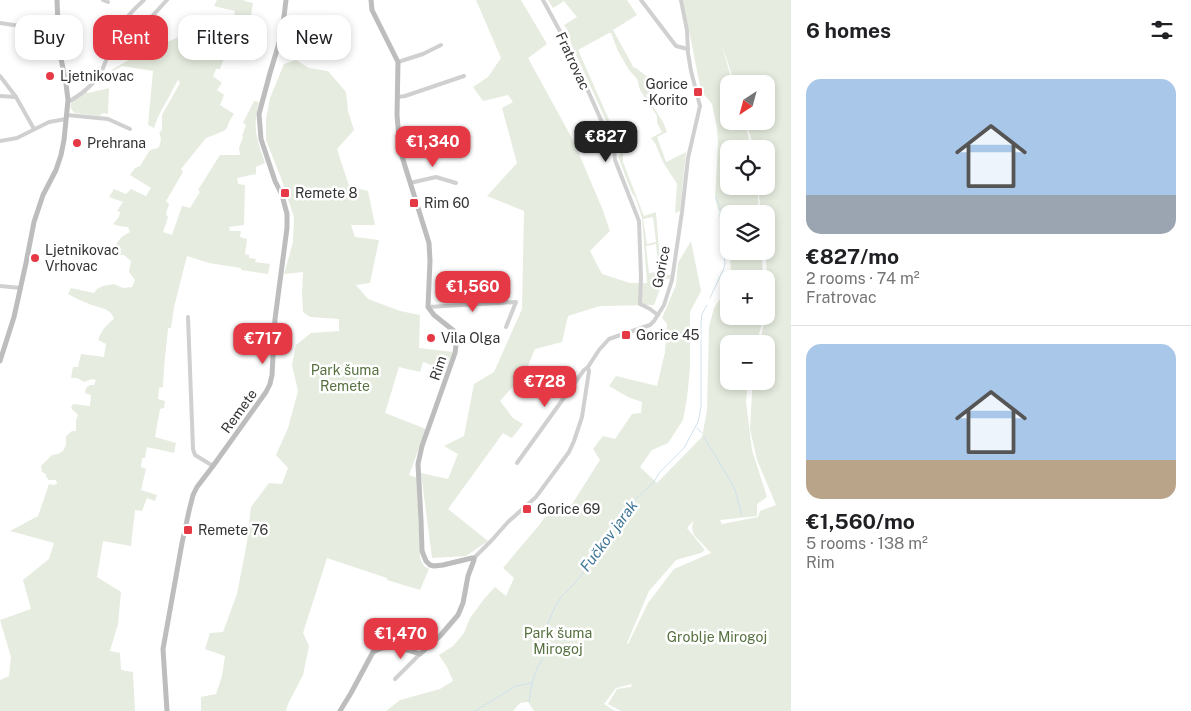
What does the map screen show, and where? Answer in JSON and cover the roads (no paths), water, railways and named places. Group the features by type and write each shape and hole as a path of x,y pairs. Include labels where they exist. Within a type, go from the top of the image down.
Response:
{"street":[{"path":"57,0 58,15"},
{"path":"103,0 108,2"},
{"path":"129,15 144,0"},
{"path":"153,15 167,0"},
{"name":"Remete","path":"167,711 163,649 188,511 193,495 266,392 272,375 275,320 288,228 287,214 282,195 275,181 261,139 260,114 282,33 286,0"},
{"path":"371,0 372,10 398,62 397,115 400,150 429,242 428,307 516,302 506,327"},
{"name":"Fratrovac","path":"543,0 568,46 614,149 615,160 639,221 640,304 658,314"},
{"path":"641,0 676,46 688,49"},
{"name":"Gorice","path":"395,680 440,636 458,615 463,603 468,576 474,558 508,522 536,497 569,452 582,417 588,367 599,350 609,339 650,324 664,305 672,280 688,158 700,106 690,71 688,38 682,0"},
{"path":"0,23 15,25"},
{"path":"398,62 423,54 441,45"},
{"path":"0,361 13,321 34,222 43,195 56,170 61,155 68,102 61,60"},
{"path":"68,102 79,96 93,83 106,60"},
{"path":"0,76 16,96 34,129"},
{"path":"398,97 464,76"},
{"path":"0,96 16,96"},
{"path":"0,141 14,139 49,122 66,117 108,118 130,128"},
{"path":"410,183 436,177 456,183"},
{"path":"0,286 20,288"},
{"name":"Rim","path":"428,307 434,315 454,331 457,336 457,343 422,446 418,464 422,551 426,562 434,566 474,558"},
{"path":"188,317 193,449 195,456 213,466"},
{"path":"517,463 588,367"},
{"path":"340,711 352,693 373,652 376,637 373,623"},
{"path":"373,652 381,648 394,647 420,654"}],"waterway":[{"name":"Fučkov jarak","path":"716,197 720,207"},
{"name":"Fučkov jarak","path":"710,298 724,268 725,260"},
{"name":"Fučkov jarak","path":"475,711 516,686 532,683 537,668 545,655 547,626 561,597 577,581 591,561 602,551 626,508 653,483 660,472 684,448 698,422 701,407 701,323 702,314 707,305"},
{"path":"697,428 702,433"},
{"path":"704,437 735,490 742,516"},
{"path":"529,701 532,683"}],"place":[{"name":"Ljetnikovac","path":"50,76"},
{"name":"Gorice - Korito","path":"698,92"},
{"name":"Prehrana","path":"77,143"},
{"name":"Remete 8","path":"285,193"},
{"name":"Rim 60","path":"414,203"},
{"name":"Ljetnikovac Vrhovac","path":"35,258"},
{"name":"Gorice 45","path":"626,335"},
{"name":"Vila Olga","path":"431,338"},
{"name":"Gorice 69","path":"527,509"},
{"name":"Remete 76","path":"188,530"}],"park label":[{"name":"Park šuma Remete","path":"345,378"},
{"name":"Groblje Mirogoj","path":"717,637"},
{"name":"Park šuma Mirogoj","path":"558,642"}]}
